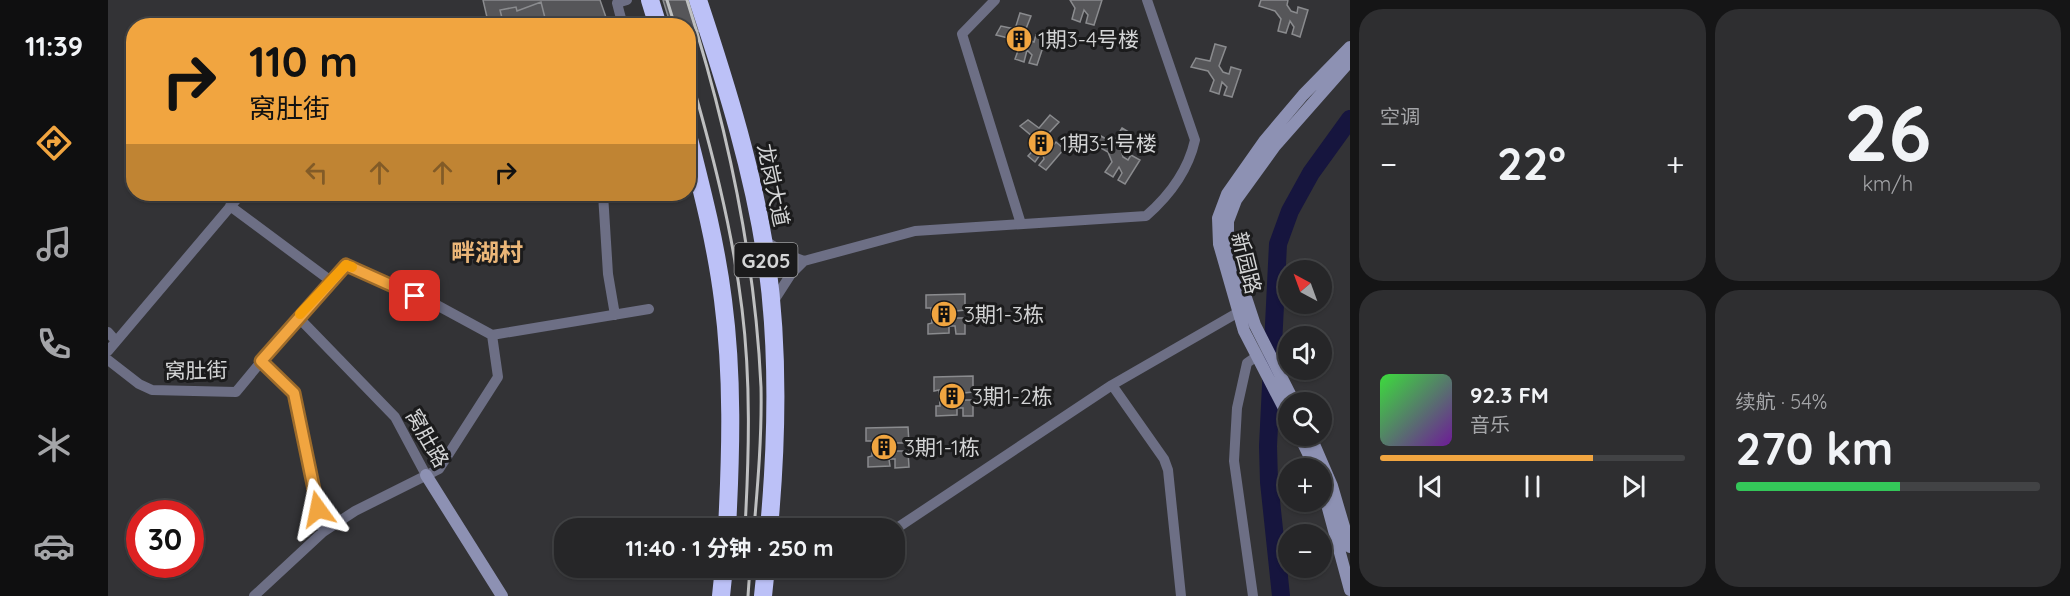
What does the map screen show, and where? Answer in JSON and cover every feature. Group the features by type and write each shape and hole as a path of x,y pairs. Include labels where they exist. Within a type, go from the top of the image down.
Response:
{"highway":[{"path":"650,0 655,18"},
{"name":"龙岗大道","path":"699,0 740,132 762,239 771,304 775,351 775,426 770,518"},
{"name":"G205","path":"696,168 715,245 728,348 730,470 728,518"},
{"path":"722,596 723,578"},
{"path":"763,596 765,578"}],"street":[{"path":"621,18 617,3 627,0"},
{"path":"994,0 962,34 1021,224"},
{"path":"771,304 791,274 804,261 915,231 1146,216 1167,198 1191,156 1195,140 1147,0"},
{"name":"新园路","path":"1288,392 1260,335 1244,309 1219,244 1218,218 1232,186 1271,132 1350,47"},
{"name":"新园路","path":"1278,397 1244,331 1244,309 1228,243 1231,211 1288,129 1350,61"},
{"path":"108,351 235,201"},
{"path":"603,201 608,274 615,315"},
{"path":"230,207 331,281"},
{"path":"762,239 788,255 804,261"},
{"name":"窝肚街","path":"108,360 140,384 152,390 236,392 298,317 346,265 433,303 492,335"},
{"path":"254,596 323,532 355,511 439,469 498,377 492,335 649,309"},
{"path":"905,523 1112,385 1244,309"},
{"name":"窝肚路","path":"298,317 394,417 426,475 502,596"},
{"path":"108,332 116,341"},
{"path":"1253,596 1234,460 1237,408 1247,363 1257,356"},
{"path":"261,361 294,393 323,532"},
{"path":"1112,385 1164,459 1168,470 1181,596"},
{"path":"1315,446 1332,486 1350,547"},
{"path":"1329,512 1350,590"}],"building":[{"path":"483,0 600,0 606,18 487,18"},
{"path":"663,0 693,0 702,29 696,33 696,18 669,18"},
{"path":"1070,0 1102,0 1094,25 1086,23 1088,15 1084,10 1080,22 1072,19 1075,8"},
{"path":"1261,0 1288,0 1287,5 1291,11 1297,13 1298,7 1308,10 1300,37 1292,34 1294,27 1290,21 1286,33 1278,31 1281,19 1275,11 1259,6"},
{"path":"541,2 545,18 502,18 500,10 516,7 517,11"},
{"name":"1期3-4号楼","path":"1020,13 1031,16 1024,34 1028,40 1034,42 1036,35 1046,38 1037,65 1029,63 1032,55 1027,50 1024,62 1015,59 1019,48 1012,39 996,35 1001,26 1015,29"},
{"path":"1215,44 1226,47 1219,66 1223,72 1229,74 1231,67 1241,70 1232,97 1224,95 1227,87 1222,82 1219,94 1210,91 1214,80 1208,71 1191,67 1196,58 1210,61"},
{"name":"1期3-1号楼","path":"1050,115 1059,122 1046,136 1047,143 1052,147 1056,142 1064,149 1046,170 1039,165 1044,159 1042,152 1035,162 1028,156 1036,147 1033,137 1020,126 1028,120 1039,128"},
{"path":"1122,128 1132,134 1121,150 1123,157 1128,160 1131,155 1140,160 1125,184 1118,180 1122,173 1119,167 1113,177 1105,172 1112,162 1108,152 1094,144 1101,136 1113,143"},
{"name":"3期1-3栋","path":"965,294 965,310 956,311 956,318 965,318 965,334 956,334 955,326 949,326 949,333 928,334 928,324 932,323 931,308 926,308 926,295"},
{"name":"3期1-2栋","path":"973,376 973,392 964,393 964,400 973,400 973,416 963,416 963,408 957,408 957,415 936,416 936,406 940,406 939,390 934,391 934,377"},
{"name":"3期1-1栋","path":"908,427 909,443 896,443 896,451 908,451 909,467 895,468 895,459 889,459 890,466 868,467 868,457 872,456 872,441 866,441 866,428"}],"waterway":[{"path":"1281,596 1269,482 1268,446 1278,244 1290,211 1311,173 1350,119"}],"railway":[{"path":"667,0 673,18"},
{"path":"687,0 692,18"},
{"path":"696,30 715,95 737,191 753,289 761,387 755,518"},
{"path":"696,96 720,187 733,248 742,309 747,363 748,418 745,518"},
{"path":"748,596 749,578"}],"slow traffic":[{"path":"300,314 346,265 352,267"}],"place":[{"name":"1期3-4号楼","path":"1019,39"},
{"name":"1期3-1号楼","path":"1041,143"},
{"name":"3期1-3栋","path":"944,314"},
{"name":"3期1-2栋","path":"952,396"},
{"name":"3期1-1栋","path":"884,447"}],"district":[{"name":"畔湖村","path":"487,252"}],"route":[{"path":"318,509 294,393 261,361 346,265 415,296"}]}
